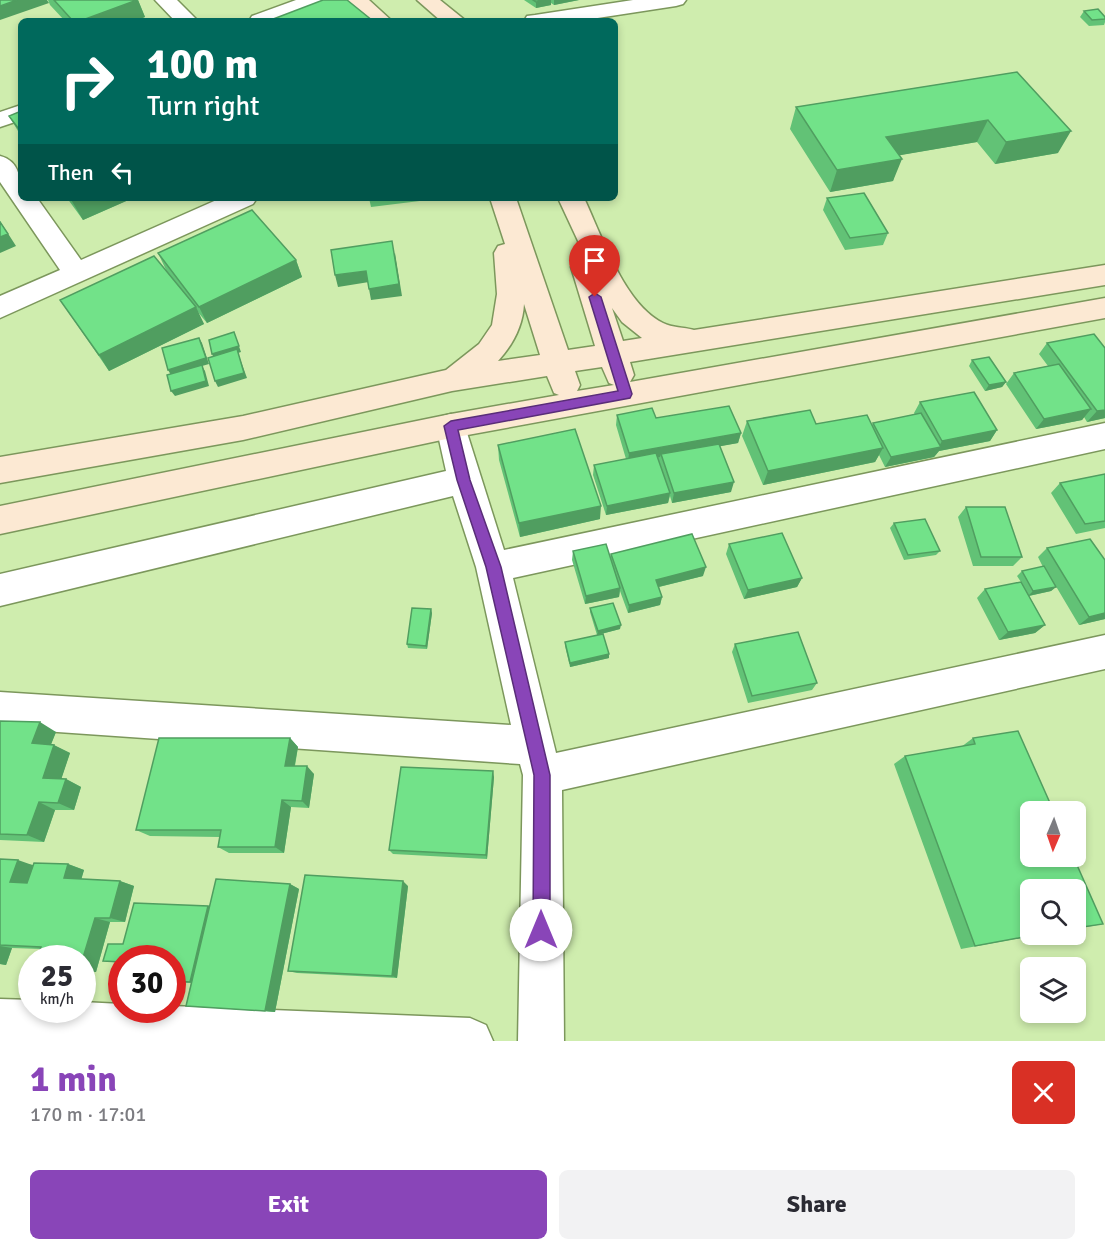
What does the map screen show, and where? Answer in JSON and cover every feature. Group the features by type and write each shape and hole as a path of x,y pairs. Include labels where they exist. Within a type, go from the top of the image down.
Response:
{"main road":[{"path":"356,0 377,18"},
{"path":"427,0 448,12"},
{"path":"452,380 476,366 494,349 508,325 513,292 501,201"},
{"path":"502,201 572,404"},
{"path":"567,201 625,394"},
{"path":"572,201 622,305 646,328 672,339 711,338"},
{"path":"0,470 243,428 452,380 613,356 711,338 1105,275"},
{"path":"0,520 451,426 1105,308"}],"street":[{"path":"165,0 184,18"},
{"path":"268,18 315,0"},
{"path":"556,18 676,0"},
{"path":"0,120 18,113"},
{"path":"0,164 18,190"},
{"path":"26,201 76,273"},
{"path":"0,308 237,201"},
{"path":"451,426 464,480 494,567 539,761 541,1041"},
{"path":"494,567 1105,436"},
{"path":"0,590 464,480"},
{"path":"0,710 539,761 1105,652"},
{"path":"0,1021 470,1041"}],"building":[{"path":"0,0 17,0 0,6"},
{"path":"54,0 137,0 88,18 70,18"},
{"path":"323,0 347,0 369,18 276,18"},
{"path":"1098,9 1105,19 1092,20 1084,11"},
{"path":"1017,72 1071,131 1006,142 988,120 886,137 902,159 837,170 796,107"},
{"path":"18,112 18,128 9,116"},
{"path":"864,193 888,233 850,238 827,198"},
{"path":"252,210 296,260 199,307 158,253"},
{"path":"0,222 8,234 0,237"},
{"path":"392,241 399,284 369,289 366,271 335,275 331,250"},
{"path":"154,256 196,307 99,355 60,300"},
{"path":"234,332 239,346 212,354 209,340"},
{"path":"1094,334 1105,348 1105,410 1097,411 1047,343"},
{"path":"199,338 206,358 168,370 162,348"},
{"path":"237,349 244,373 215,381 208,358"},
{"path":"989,357 1006,382 989,385 972,360"},
{"path":"1059,364 1091,409 1044,419 1014,373"},
{"path":"202,365 206,381 171,391 167,375"},
{"path":"974,392 997,430 942,441 920,402"},
{"path":"729,406 741,433 629,453 617,415 652,408 656,418"},
{"path":"810,410 816,424 867,415 883,448 768,471 747,421"},
{"path":"921,413 941,447 891,457 873,423"},
{"path":"575,429 601,506 519,523 498,445"},
{"path":"719,444 734,482 674,493 661,454"},
{"path":"656,453 670,493 607,506 594,465"},
{"path":"1105,474 1105,521 1085,524 1060,483"},
{"path":"966,507 1005,507 1022,557 981,557"},
{"path":"925,519 940,551 908,555 894,523"},
{"path":"782,533 802,578 748,590 729,544"},
{"path":"692,534 706,567 656,580 662,597 629,605 611,554"},
{"path":"1090,539 1105,560 1105,613 1089,617 1047,548"},
{"path":"606,544 620,588 586,596 573,551"},
{"path":"1044,566 1056,587 1033,591 1022,571"},
{"path":"1021,582 1045,625 1008,632 985,589"},
{"path":"613,603 621,625 598,631 590,608"},
{"path":"412,608 431,609 426,646 407,644"},
{"path":"798,632 817,683 752,696 735,644"},
{"path":"603,634 609,654 570,663 565,642"},
{"path":"0,721 40,722 32,743 54,745 43,778 66,779 58,803 39,802 27,835 0,834"},
{"path":"1018,731 1049,801 1020,801 1020,867 1078,867 1083,879 1020,879 1020,938 975,946 905,756 975,744 973,738"},
{"path":"159,738 290,738 285,766 307,766 302,801 282,800 275,847 218,847 221,830 136,830"},
{"path":"401,767 493,771 486,855 389,850"},
{"path":"0,859 18,860 10,882 27,883 34,863 68,864 64,878 120,881 110,918 95,918 87,945 0,945"},
{"path":"305,875 403,881 392,976 288,971"},
{"path":"216,879 290,884 265,1011 186,1006"},
{"path":"1086,885 1103,924 1086,927"},
{"path":"134,903 208,906 190,982 186,982 186,945 108,945 108,961 103,961 108,944 123,944"}],"route":[{"path":"541,930 542,775 494,567 464,480 451,426 625,394 595,297"}]}
